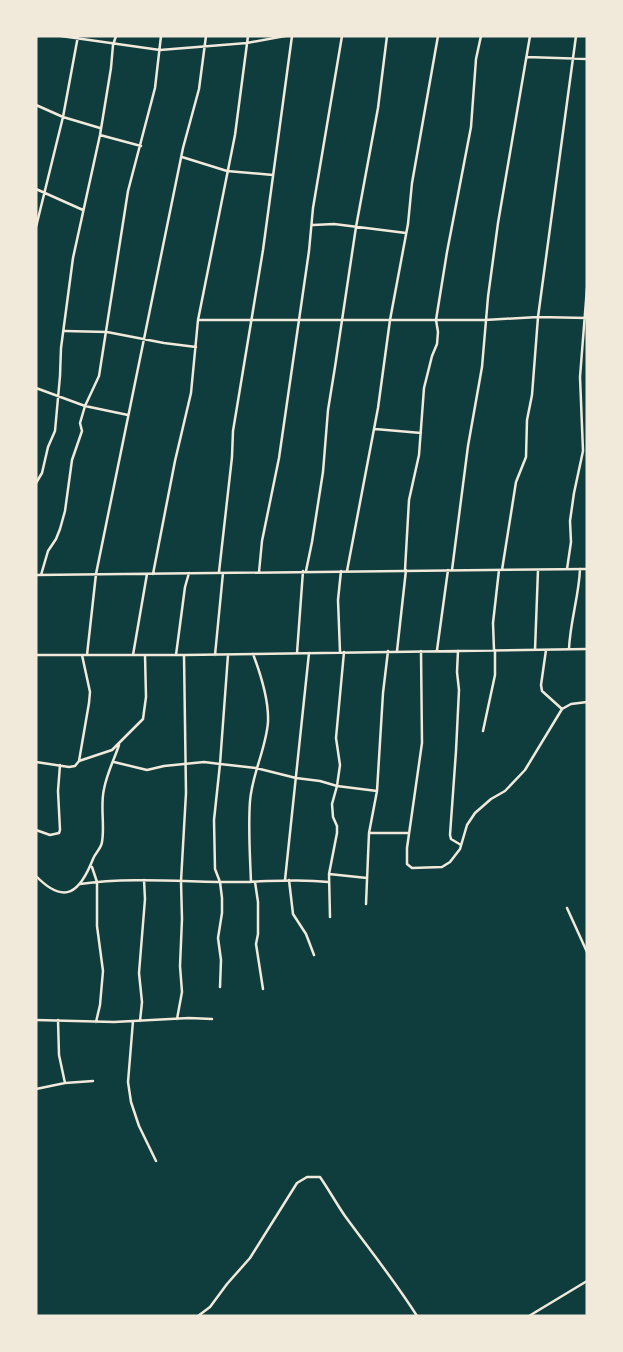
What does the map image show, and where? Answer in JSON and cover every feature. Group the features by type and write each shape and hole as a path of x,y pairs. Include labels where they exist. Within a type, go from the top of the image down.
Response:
{"street":[{"path":"61,36 113,45 160,50 247,43 285,36"},
{"path":"36,483 42,473 48,447 55,431 61,348 65,330 72,258 100,135 113,45 116,36"},
{"path":"42,575 46,557 56,539 65,511 72,460 82,431 80,422 99,376 128,192 155,88 161,36"},
{"path":"87,655 96,574 182,157 199,89 206,36"},
{"path":"153,574 175,461 191,393 198,320 235,135 248,36"},
{"path":"219,573 232,457 233,431 274,175 292,36"},
{"path":"259,572 262,542 279,458 313,208 342,36"},
{"path":"298,653 305,571 312,542 321,481 328,410 356,228 378,108 387,36"},
{"path":"347,570 375,429 390,320 438,36"},
{"path":"396,651 406,570 409,500 419,455 424,388 437,344 436,320 471,127 476,59 480,36"},
{"path":"437,651 482,367 485,320 498,223 530,36"},
{"path":"483,731 495,675 493,623 500,570 516,482 526,457 527,420 532,395 538,318 576,36"},
{"path":"36,227 63,116 78,38"},
{"path":"527,57 587,59"},
{"path":"36,105 100,128"},
{"path":"100,135 141,146"},
{"path":"182,157 227,171 274,175"},
{"path":"36,189 83,210"},
{"path":"312,225 334,224 406,233"},
{"path":"567,569 571,542 570,521 583,451 580,377 587,288"},
{"path":"198,320 342,321 585,318"},
{"path":"65,330 107,332 196,347"},
{"path":"36,388 85,406 128,416"},
{"path":"375,429 421,434"},
{"path":"569,649 569,633 577,601 580,569"},
{"path":"36,575 347,570 587,569"},
{"path":"535,650 538,570"},
{"path":"340,652 338,600 341,571"},
{"path":"214,655 223,572"},
{"path":"176,655 185,587 189,573"},
{"path":"133,655 147,574"},
{"path":"36,655 214,655 587,649"},
{"path":"546,650 541,685 542,691 562,709"},
{"path":"366,904 369,833 377,791 388,651"},
{"path":"421,651 422,743 407,858 407,864 412,868 442,867 450,862 456,856 467,825 475,813 491,799 505,791 525,770 562,709 571,704 587,702"},
{"path":"458,651 457,672 459,690 450,835 451,839 461,845"},
{"path":"330,916 328,882 337,833 332,804 340,765 336,738 344,652"},
{"path":"309,653 287,880 293,914 306,934 314,955"},
{"path":"220,987 221,960 218,938 222,913 220,882 215,869 214,820 228,654"},
{"path":"251,882 250,799 268,720 264,688 253,654"},
{"path":"79,761 90,692 82,655"},
{"path":"36,876 50,889 59,893 70,892 80,884 100,847 102,842 103,791 106,777 114,762 119,745 125,736 136,728 143,719 146,697 145,655"},
{"path":"177,1019 182,992 180,966 181,881 186,765 184,655"},
{"path":"36,762 69,767 74,766 79,761 112,750 119,745"},
{"path":"114,762 148,770 164,766 204,762 256,768 337,786 377,791"},
{"path":"36,830 50,835 59,833 58,791 60,765"},
{"path":"369,833 409,833"},
{"path":"91,865 97,882 97,926 103,971 100,1005 96,1022"},
{"path":"329,874 367,878"},
{"path":"80,884 144,880 255,882 305,879 328,882"},
{"path":"140,1021 142,1002 139,973 145,899 144,880"},
{"path":"255,882 258,902 258,934 256,944 263,989"},
{"path":"567,908 587,952"},
{"path":"36,1020 96,1022 177,1019 212,1020"},
{"path":"58,1020 59,1055 65,1083"},
{"path":"133,1021 128,1082 131,1102 138,1126 156,1161"},
{"path":"36,1089 65,1083 93,1081"},
{"path":"198,1316 210,1307 250,1258 297,1183 307,1177 320,1178 344,1215 364,1240 417,1316"},
{"path":"529,1316 587,1280"}]}
